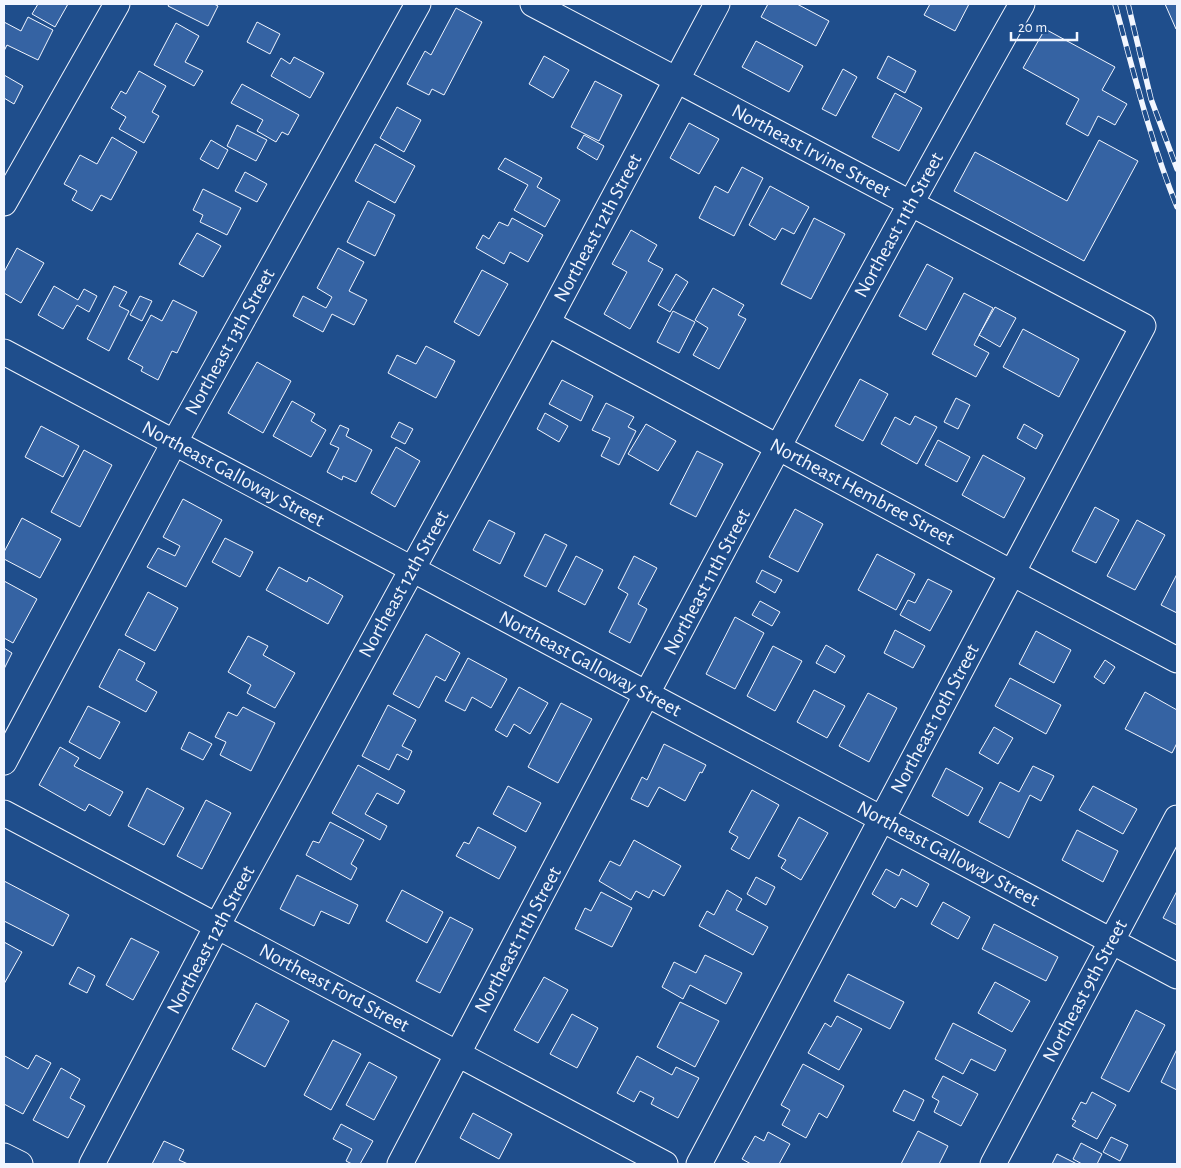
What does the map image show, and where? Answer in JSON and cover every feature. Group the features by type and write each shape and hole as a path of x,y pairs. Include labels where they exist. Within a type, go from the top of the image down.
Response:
{"street":[{"path":"4,203 117,4"},
{"name":"Northeast 13th Street","path":"4,762 174,443 418,4"},
{"name":"Northeast Irvine Street","path":"533,4 1142,326"},
{"name":"Northeast 12th Street","path":"92,1164 217,926 547,323 717,4"},
{"name":"Northeast 11th Street","path":"400,1164 779,447 910,203 1022,4"},
{"name":"Northeast Hembree Street","path":"547,323 1177,660"},
{"name":"Northeast 10th Street","path":"699,1164 1142,326"},
{"name":"Northeast Galloway Street","path":"4,352 1177,976"},
{"name":"Northeast Ford Street","path":"4,813 665,1164"},
{"name":"Northeast 9th Street","path":"993,1164 1177,818"},
{"path":"4,1156 20,1164"}],"building":[{"path":"38,4 68,4 55,27 32,14"},
{"path":"169,4 214,4 218,6 208,26 168,6"},
{"path":"768,4 797,4 829,21 816,46 761,17"},
{"path":"930,4 969,4 955,31 924,15"},
{"path":"1165,4 1177,4 1177,29 1176,29"},
{"path":"456,8 482,22 444,95 432,89 429,95 407,84 425,51 431,55"},
{"path":"28,17 53,30 38,60 7,45 4,51 4,22 21,31"},
{"path":"257,22 280,34 270,54 247,42"},
{"path":"176,23 199,36 185,62 203,71 194,86 154,65"},
{"path":"1045,29 1115,67 1102,90 1127,104 1115,125 1098,116 1088,136 1066,124 1079,99 1023,68"},
{"path":"756,41 803,66 789,92 742,67"},
{"path":"544,56 569,70 553,98 529,84"},
{"path":"888,56 916,71 905,93 877,78"},
{"path":"294,57 324,73 310,98 271,76 281,58 290,64"},
{"path":"843,69 857,77 836,116 822,109"},
{"path":"139,71 166,86 152,112 159,116 144,143 119,129 126,117 111,108 121,91 126,94"},
{"path":"4,75 23,86 14,104 4,98"},
{"path":"595,81 622,95 599,141 571,127"},
{"path":"242,84 299,115 288,135 282,132 276,142 257,131 263,120 231,103"},
{"path":"895,93 922,108 899,151 872,137"},
{"path":"397,107 421,120 404,152 380,138"},
{"path":"689,123 719,139 699,174 670,158"},
{"path":"237,125 267,140 256,161 227,146"},
{"path":"584,135 604,146 597,160 577,148"},
{"path":"112,137 137,152 111,200 101,195 92,211 72,200 77,191 64,184 80,155 97,164"},
{"path":"211,140 228,150 218,169 200,159"},
{"path":"1099,140 1138,161 1084,261 954,191 975,152 1067,201"},
{"path":"375,144 415,166 395,203 355,181"},
{"path":"505,158 542,178 537,187 560,200 545,227 514,210 528,185 498,169"},
{"path":"742,167 763,178 734,236 699,218 715,186 728,193"},
{"path":"245,172 267,184 257,202 235,191"},
{"path":"770,186 809,207 794,234 782,228 775,240 749,225"},
{"path":"203,189 241,208 227,235 200,222 203,215 193,210"},
{"path":"368,201 395,215 375,256 347,242"},
{"path":"512,218 543,235 528,262 510,252 504,264 476,248 483,235 489,239 499,222 508,226"},
{"path":"814,218 845,234 811,299 781,284"},
{"path":"631,230 657,245 648,261 663,269 630,329 604,314 627,272 612,264"},
{"path":"197,233 221,246 203,277 179,264"},
{"path":"17,248 44,263 21,303 4,293 4,272"},
{"path":"338,248 364,262 349,291 367,300 354,325 332,314 323,332 293,316 303,296 326,308 332,297 317,288"},
{"path":"927,264 953,278 926,330 899,316"},
{"path":"482,270 508,284 479,336 454,322"},
{"path":"676,274 688,282 670,312 658,305"},
{"path":"54,286 78,300 84,289 97,296 89,312 77,305 63,329 38,315"},
{"path":"114,286 127,292 119,306 129,311 109,351 87,339"},
{"path":"713,288 744,305 738,315 746,319 719,369 693,355 708,328 695,320"},
{"path":"964,293 993,308 974,345 989,353 976,377 932,354"},
{"path":"140,296 152,301 142,321 130,315"},
{"path":"173,300 197,312 177,353 172,351 158,380 141,371 143,367 128,359 151,315 162,321"},
{"path":"995,307 1016,318 1000,347 979,335"},
{"path":"673,311 695,322 679,353 657,342"},
{"path":"1023,329 1079,359 1059,397 1003,367"},
{"path":"426,346 455,361 436,398 388,373 397,355 416,364"},
{"path":"257,362 291,381 263,433 228,413"},
{"path":"860,379 888,394 863,441 835,426"},
{"path":"562,380 593,396 581,421 549,404"},
{"path":"956,398 970,405 958,429 944,422"},
{"path":"292,401 315,414 311,421 326,430 311,457 273,436"},
{"path":"606,403 634,417 628,427 636,431 619,465 601,456 610,438 592,430"},
{"path":"545,413 568,426 559,442 537,429"},
{"path":"915,416 937,427 917,464 881,444 895,417 910,425"},
{"path":"399,422 413,429 405,444 391,437"},
{"path":"646,424 676,441 658,471 628,454"},
{"path":"1024,424 1043,435 1036,449 1017,438"},
{"path":"340,425 349,429 346,436 372,450 356,482 343,476 342,480 327,472 339,448 330,444"},
{"path":"41,426 79,446 63,477 25,457"},
{"path":"938,440 970,457 957,482 925,465"},
{"path":"396,447 420,461 395,507 371,493"},
{"path":"84,450 112,465 80,527 51,512"},
{"path":"697,451 723,464 696,517 670,504"},
{"path":"983,455 1025,478 1004,518 962,495"},
{"path":"183,499 222,520 186,587 147,567 158,548 175,556 180,546 163,537"},
{"path":"1095,507 1119,520 1096,563 1072,551"},
{"path":"795,509 823,524 798,572 769,557"},
{"path":"22,518 61,539 40,578 4,559 4,552"},
{"path":"489,520 515,533 500,564 473,550"},
{"path":"1137,520 1165,535 1135,590 1107,576"},
{"path":"545,534 567,545 546,587 524,576"},
{"path":"225,538 253,552 240,577 212,562"},
{"path":"877,554 915,574 896,610 858,590"},
{"path":"576,556 603,570 585,605 558,591"},
{"path":"634,556 657,568 638,604 647,609 630,643 609,632 628,594 618,588"},
{"path":"279,567 307,582 309,577 343,596 328,624 266,590"},
{"path":"762,570 782,580 775,593 756,582"},
{"path":"1177,574 1177,613 1161,605"},
{"path":"928,579 952,591 930,631 900,615 908,600 915,603"},
{"path":"4,581 37,599 13,643 4,638"},
{"path":"148,592 178,608 155,651 125,635"},
{"path":"760,601 780,612 772,626 752,615"},
{"path":"735,617 764,633 735,689 706,674"},
{"path":"895,630 925,646 913,668 884,653"},
{"path":"1036,631 1071,650 1054,683 1019,664"},
{"path":"426,634 460,653 445,681 436,676 419,708 393,694"},
{"path":"248,636 268,646 263,655 295,673 275,708 247,693 251,685 228,672"},
{"path":"826,645 845,656 835,673 816,663"},
{"path":"773,646 802,661 775,711 747,696"},
{"path":"4,648 12,653 4,669"},
{"path":"119,649 145,663 136,680 157,692 146,712 99,687"},
{"path":"468,658 507,679 491,708 472,697 465,711 445,701"},
{"path":"1105,660 1115,667 1104,684 1094,677"},
{"path":"1010,678 1061,705 1046,734 995,706"},
{"path":"519,687 548,703 530,734 514,724 507,737 495,730"},
{"path":"814,690 845,706 827,738 797,722"},
{"path":"1145,692 1177,710 1177,743 1172,753 1125,729"},
{"path":"868,693 897,708 869,762 839,746"},
{"path":"561,703 592,719 558,783 528,767"},
{"path":"388,705 416,720 402,746 412,751 408,760 397,754 389,770 362,756"},
{"path":"88,706 120,722 100,759 69,742"},
{"path":"243,707 275,723 251,771 220,755 226,742 215,737 228,712 237,716"},
{"path":"994,727 1013,738 998,764 979,753"},
{"path":"189,732 212,744 203,760 181,749"},
{"path":"664,744 706,765 702,773 700,772 685,801 659,787 648,807 631,799 642,777 647,780"},
{"path":"60,747 79,758 74,766 123,792 110,816 89,804 85,811 39,785"},
{"path":"358,765 405,791 398,804 377,793 365,814 387,826 380,840 332,813"},
{"path":"1033,766 1054,776 1041,801 1030,795 1009,838 979,822 1000,782 1019,792"},
{"path":"946,768 983,788 968,816 932,796"},
{"path":"508,786 541,803 526,832 493,814"},
{"path":"1093,786 1137,809 1123,834 1079,810"},
{"path":"147,788 184,808 164,845 128,826"},
{"path":"752,790 779,805 749,859 731,849 738,837 729,832"},
{"path":"206,800 231,813 202,869 177,856"},
{"path":"799,817 828,833 801,880 781,868 786,860 778,856"},
{"path":"330,822 364,840 351,864 357,868 351,880 306,855 313,841 319,843"},
{"path":"478,827 516,847 499,879 456,856 464,842 469,844"},
{"path":"1077,830 1118,851 1103,882 1062,860"},
{"path":"634,840 681,866 664,896 653,890 649,898 636,891 631,900 599,881 610,861 620,866"},
{"path":"886,869 899,876 902,869 929,884 917,907 901,898 895,908 872,894"},
{"path":"297,875 358,905 349,924 321,911 314,926 280,909"},
{"path":"756,877 775,887 766,905 747,894"},
{"path":"4,881 69,915 53,946 4,921"},
{"path":"402,890 443,912 427,943 386,921"},
{"path":"727,890 742,899 736,910 768,927 753,955 699,926 707,911 714,915"},
{"path":"1177,891 1177,925 1163,918"},
{"path":"601,892 632,908 612,947 575,929 585,908 591,911"},
{"path":"943,902 970,917 958,939 931,924"},
{"path":"450,917 473,929 440,993 416,981"},
{"path":"994,924 1058,957 1046,981 982,949"},
{"path":"131,938 159,952 133,1000 106,985"},
{"path":"4,942 22,952 4,984"},
{"path":"705,955 742,973 726,1004 690,985 683,999 662,987 674,962 696,973"},
{"path":"78,967 95,976 87,993 69,984"},
{"path":"848,974 904,1002 890,1029 834,1001"},
{"path":"544,977 568,990 538,1043 514,1030"},
{"path":"995,982 1030,1001 1012,1032 978,1013"},
{"path":"680,1002 719,1021 695,1067 657,1047"},
{"path":"256,1003 289,1021 265,1067 232,1049"},
{"path":"1136,1010 1165,1025 1129,1092 1101,1078"},
{"path":"572,1014 598,1028 577,1068 550,1054"},
{"path":"837,1016 862,1029 839,1070 808,1053 825,1023 831,1027"},
{"path":"953,1023 1006,1050 995,1071 971,1059 963,1074 935,1059"},
{"path":"333,1040 361,1054 331,1110 304,1095"},
{"path":"1177,1049 1177,1090 1161,1082"},
{"path":"36,1055 51,1063 23,1114 4,1104 4,1058 5,1056 28,1069"},
{"path":"637,1056 672,1075 676,1067 699,1078 678,1118 651,1104 654,1098 640,1091 634,1102 617,1093"},
{"path":"369,1062 397,1077 374,1120 346,1105"},
{"path":"803,1064 844,1086 827,1118 819,1113 806,1138 782,1125 790,1110 781,1105"},
{"path":"61,1068 80,1079 70,1098 85,1106 68,1138 33,1120"},
{"path":"943,1076 978,1094 961,1126 934,1112 939,1101 932,1097"},
{"path":"904,1090 924,1100 914,1121 893,1111"},
{"path":"1092,1092 1116,1105 1097,1139 1072,1126 1076,1121 1072,1119 1081,1102 1086,1104"},
{"path":"473,1113 512,1134 499,1159 460,1138"},
{"path":"341,1124 373,1141 360,1164 352,1164 346,1161 352,1149 333,1139"},
{"path":"918,1131 948,1146 939,1164 901,1164"},
{"path":"768,1132 790,1144 779,1164 751,1164 742,1159 755,1136 764,1141"},
{"path":"1111,1137 1128,1145 1120,1161 1103,1152"},
{"path":"164,1141 184,1150 179,1160 188,1164 152,1164"},
{"path":"1081,1143 1102,1154 1097,1164 1082,1164 1073,1159"},
{"path":"1057,1154 1077,1164 1052,1164"}],"railway":[{"path":"1115,4 1151,132 1177,207"},
{"path":"1128,4 1151,99 1177,169"}]}
